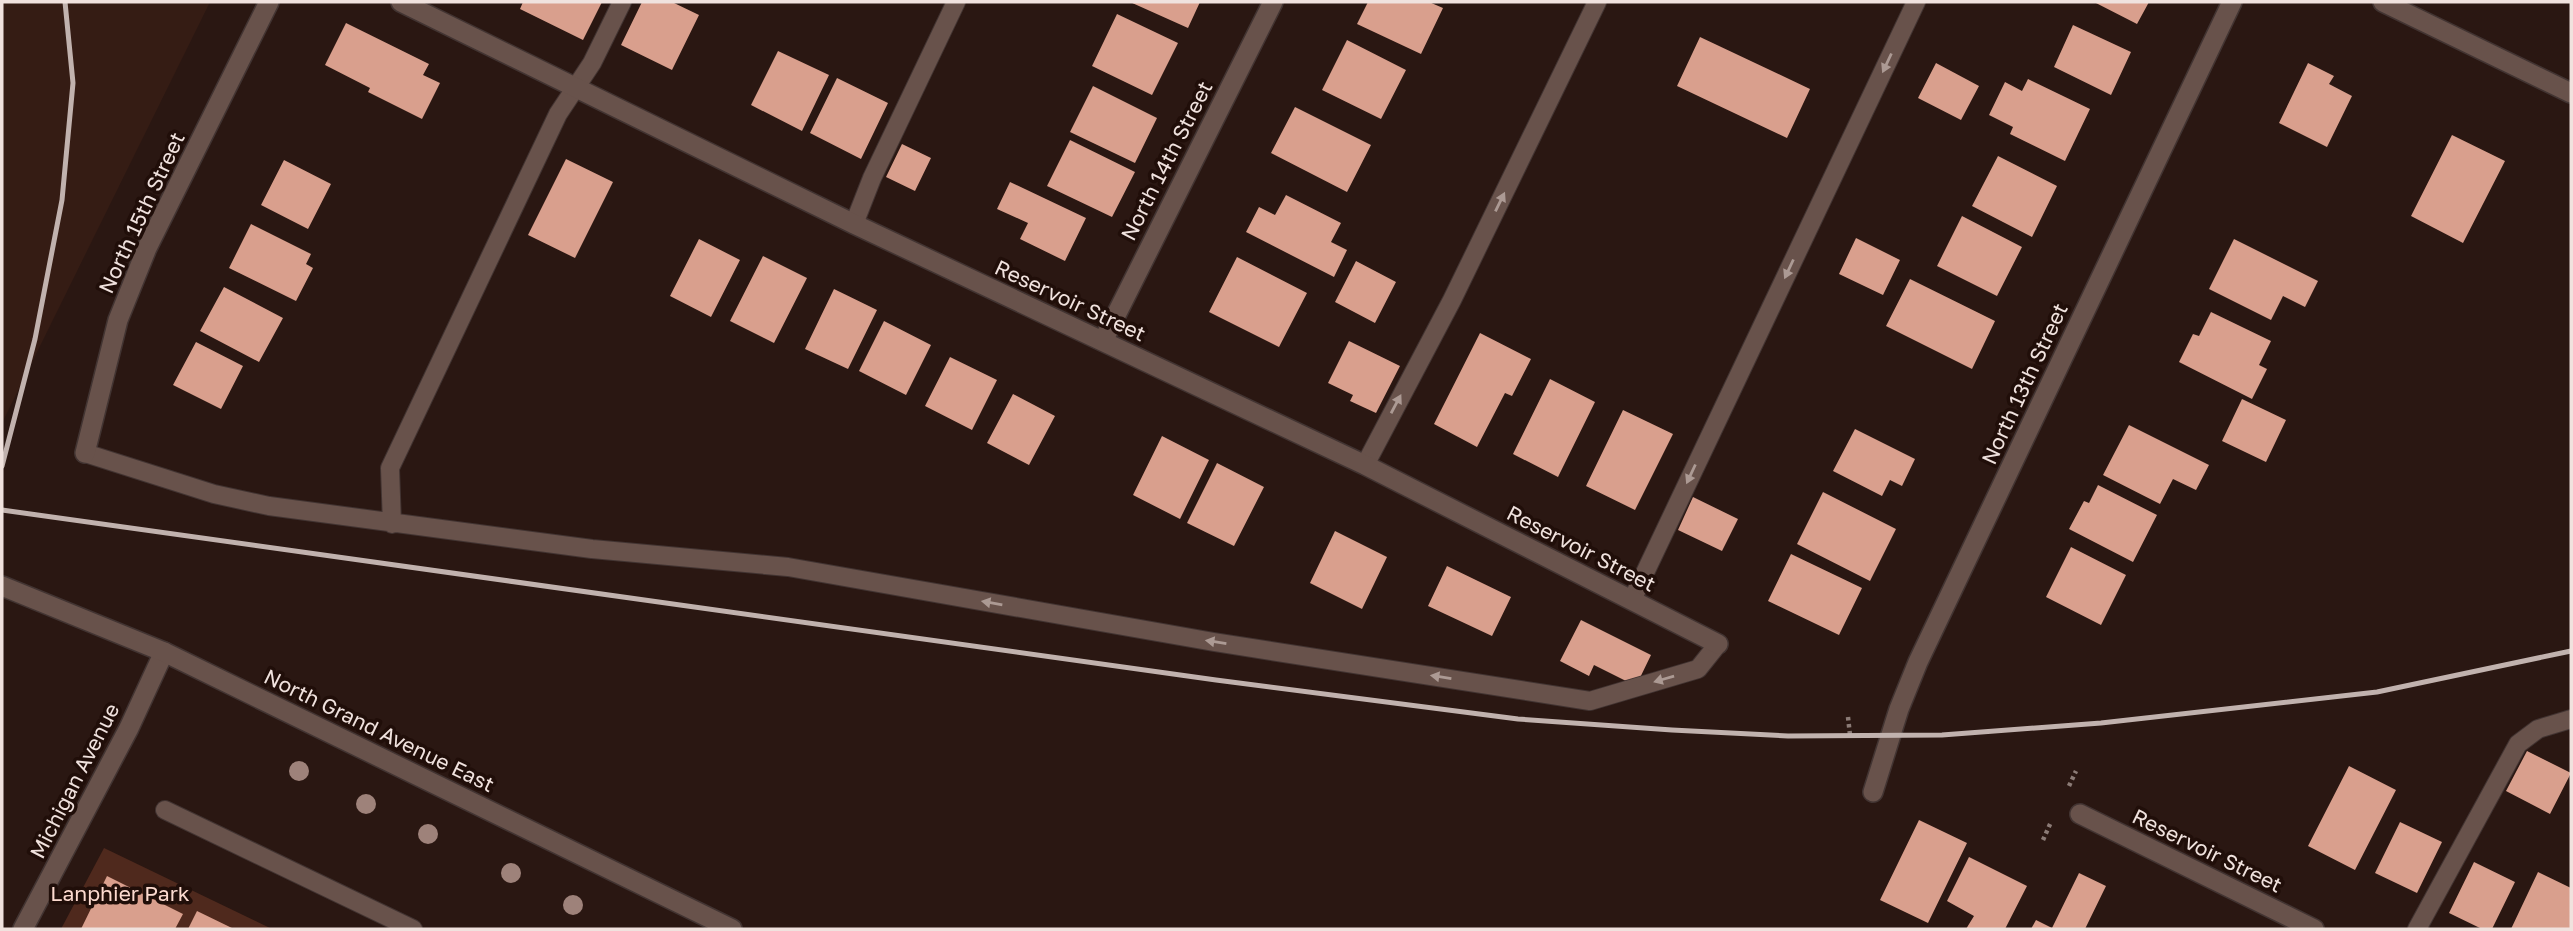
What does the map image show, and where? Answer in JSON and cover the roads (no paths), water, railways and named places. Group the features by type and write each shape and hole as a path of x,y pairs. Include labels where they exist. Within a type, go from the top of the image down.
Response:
{"street":[{"name":"North 15th Street","path":"85,453 118,320 147,248 269,2"},
{"name":"Reservoir Street","path":"401,2 854,224 1364,465 1718,644"},
{"name":"North 14th Street","path":"1103,341 1273,2"},
{"name":"North 13th Street","path":"1873,792 1899,709 1919,662 2232,2"},
{"path":"2383,2 2571,93"},
{"name":"North Grand Avenue East","path":"2,586 164,652 732,929"},
{"name":"Michigan Avenue","path":"23,929 129,728 164,652"},
{"name":"Reservoir Street","path":"2080,814 2314,929"}],"lane":[{"path":"393,524 390,468 558,114 592,63 622,2"},
{"path":"854,224 872,178 956,2"},
{"path":"1364,465 1452,300 1597,2"},
{"path":"1632,600 1916,2"},
{"path":"85,453 214,494 269,506 592,549 788,567 1214,642 1590,701 1698,669 1718,644"},
{"path":"2417,929 2518,744 2538,729 2571,719"},
{"path":"165,810 413,929"}],"railway":[{"path":"2,466 35,339 62,200 73,83 65,2"},
{"path":"2,510 1216,680 1518,719 1672,730 1788,736 1942,735 2101,723 2377,692 2571,651"}],"park label":[{"name":"Lanphier Park","path":"120,894"}]}
